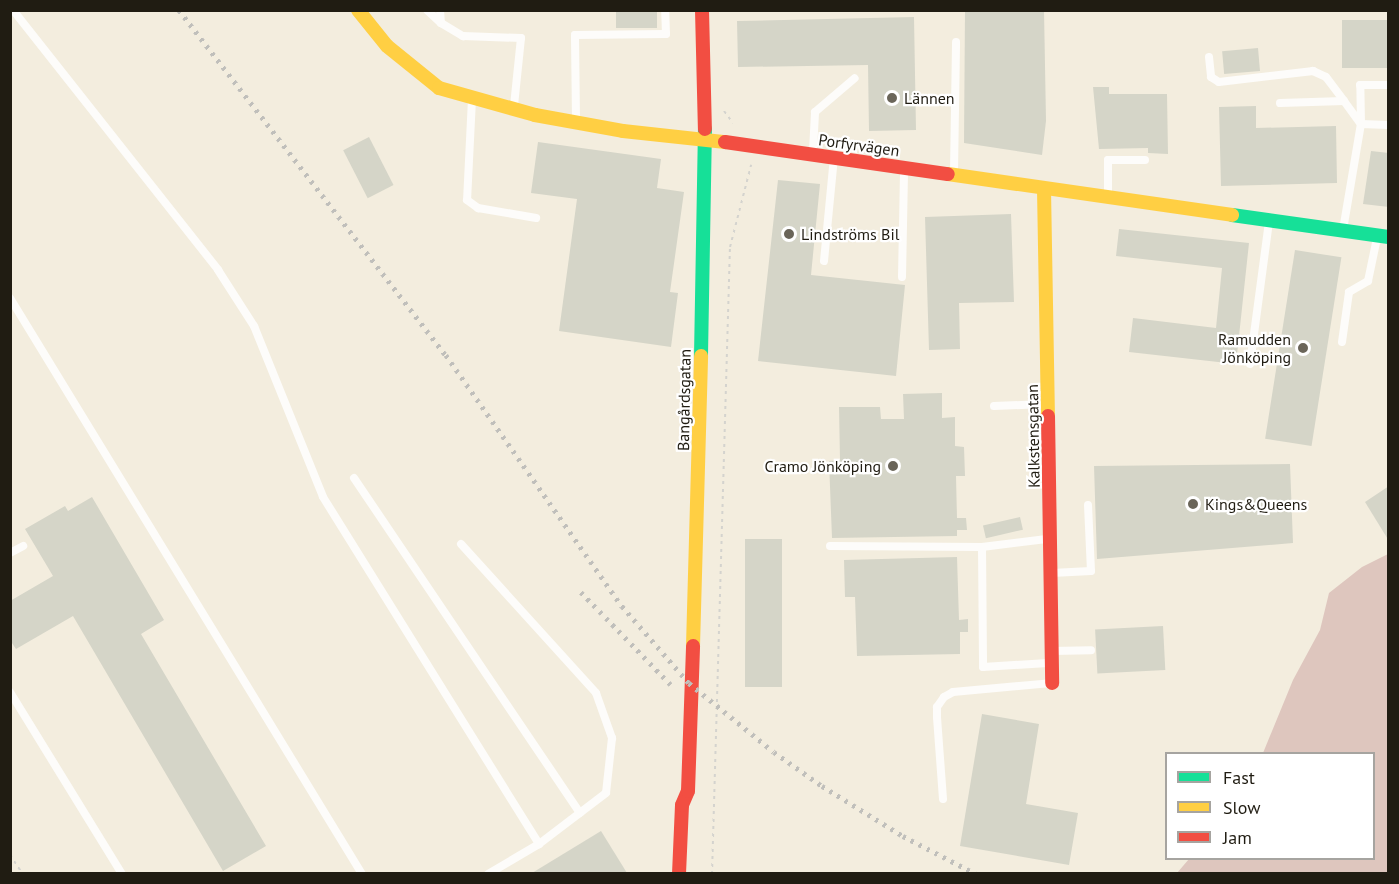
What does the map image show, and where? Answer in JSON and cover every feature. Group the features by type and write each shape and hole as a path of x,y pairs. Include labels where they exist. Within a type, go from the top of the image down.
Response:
{"street":[{"name":"Porfyrvägen","path":"358,10 387,46 439,88 513,110 576,123 705,139 1383,236"},
{"name":"Bangårdsgatan","path":"679,873 682,805 688,791 705,139 702,10"},
{"name":"Kalkstensgatan","path":"1044,189 1049,403 1046,476 1051,539 1052,683"},
{"name":"Bangårdsgatan","path":"688,791 694,805 693,873"}],"lane":[{"path":"13,10 218,270 254,326 323,497 539,844"},
{"path":"427,10 441,23 463,36 521,38 513,110"},
{"path":"440,10 441,23"},
{"path":"576,123 575,35 666,34 665,10"},
{"path":"954,175 956,42"},
{"path":"1209,57 1211,77 1219,82 1313,71 1326,77 1361,124"},
{"path":"813,155 815,112 855,78"},
{"path":"1343,231 1361,124 1360,85 1389,85"},
{"path":"472,99 467,200 478,208 536,218"},
{"path":"1281,103 1344,102"},
{"path":"1361,124 1389,125"},
{"path":"824,261 834,158"},
{"path":"1108,198 1108,160 1145,160"},
{"path":"902,277 904,168"},
{"path":"1250,363 1269,220"},
{"path":"1342,342 1349,292 1368,281 1383,236"},
{"path":"10,298 362,873"},
{"path":"994,406 1049,403"},
{"path":"354,478 580,813"},
{"path":"1051,573 1091,571 1088,505"},
{"path":"830,546 982,547 1051,539"},
{"path":"461,544 596,693 612,738 606,793 539,844 489,873"},
{"path":"10,553 23,546"},
{"path":"982,547 983,667 1091,650"},
{"path":"943,799 937,707 944,697 953,692 1052,683"},
{"path":"10,692 122,873"},
{"name":"Bangårdsgatan","path":"688,791 688,873"}],"path":[{"path":"724,107 728,119 743,128"},
{"path":"712,873 730,247 754,146"},
{"path":"10,855 23,873"}],"shaded area":[{"path":"1388,554 1388,873 1177,873 1188,860 1375,860 1375,752 1263,752 1293,680 1320,630 1329,593 1362,567"}],"building":[{"path":"616,10 657,10 657,28 616,28"},
{"path":"965,10 1044,10 1046,121 1042,155 964,143"},
{"name":"Lännen","path":"914,17 916,130 869,131 868,65 738,67 737,21"},
{"path":"1342,20 1388,20 1388,68 1342,68"},
{"path":"1258,48 1260,71 1224,74 1222,51"},
{"path":"1093,87 1109,87 1109,94 1167,94 1168,154 1148,153 1148,148 1099,149"},
{"path":"1256,106 1256,128 1336,126 1337,183 1221,186 1219,107"},
{"path":"369,137 394,185 368,198 343,150"},
{"path":"538,142 661,159 657,188 684,192 670,292 678,293 671,347 559,331 577,199 531,193"},
{"path":"1371,151 1389,153 1389,207 1363,204"},
{"path":"778,180 820,184 811,275 905,285 896,376 758,361"},
{"path":"1011,214 1014,302 959,303 960,349 929,350 925,217"},
{"path":"1119,229 1249,243 1236,364 1129,352 1133,318 1216,328 1222,268 1116,256"},
{"name":"Ramudden Jönköping","path":"1295,250 1341,257 1312,446 1265,439"},
{"name":"Cramo Jönköping","path":"942,393 942,418 955,417 955,446 964,447 965,476 956,476 957,518 966,518 967,530 957,530 957,536 832,538 829,461 840,460 839,407 880,407 881,419 904,419 903,394"},
{"name":"Kings&Queens","path":"1290,464 1293,543 1097,559 1094,466"},
{"path":"1389,486 1389,541 1365,502"},
{"path":"92,497 164,620 141,634 266,846 223,871 73,616 16,649 10,640 10,601 53,576 25,529 65,506 68,511"},
{"path":"1020,517 1023,530 986,538 983,526"},
{"path":"745,539 782,539 782,687 745,687"},
{"path":"957,557 959,620 968,619 968,632 960,632 960,654 857,656 855,597 845,597 844,560"},
{"path":"1163,626 1165,670 1097,673 1095,630"},
{"path":"982,714 1039,724 1026,804 1078,813 1069,865 960,846"},
{"path":"601,831 627,873 532,873"}],"railway":[{"path":"179,10 446,355 622,606 689,683 774,752 822,786 903,836 976,874"},
{"path":"581,592 671,685"}],"traffic: fast":[{"path":"701,356 705,129"},
{"path":"1232,215 1388,237"}],"traffic: slow":[{"path":"358,10 387,46 439,88 535,115 623,131 725,142"},
{"path":"948,174 1232,215"},
{"path":"1044,189 1048,416"},
{"path":"693,646 701,356"}],"traffic: jam":[{"path":"702,10 705,129"},
{"path":"725,142 948,174"},
{"path":"1048,416 1052,683"},
{"path":"679,874 682,805 688,791 693,646"}],"place":[{"name":"Lännen","path":"892,98"},
{"name":"Lindströms Bil","path":"789,234"},
{"name":"Ramudden Jönköping","path":"1303,348"},
{"name":"Cramo Jönköping","path":"893,466"},
{"name":"Kings&Queens","path":"1193,504"}]}
